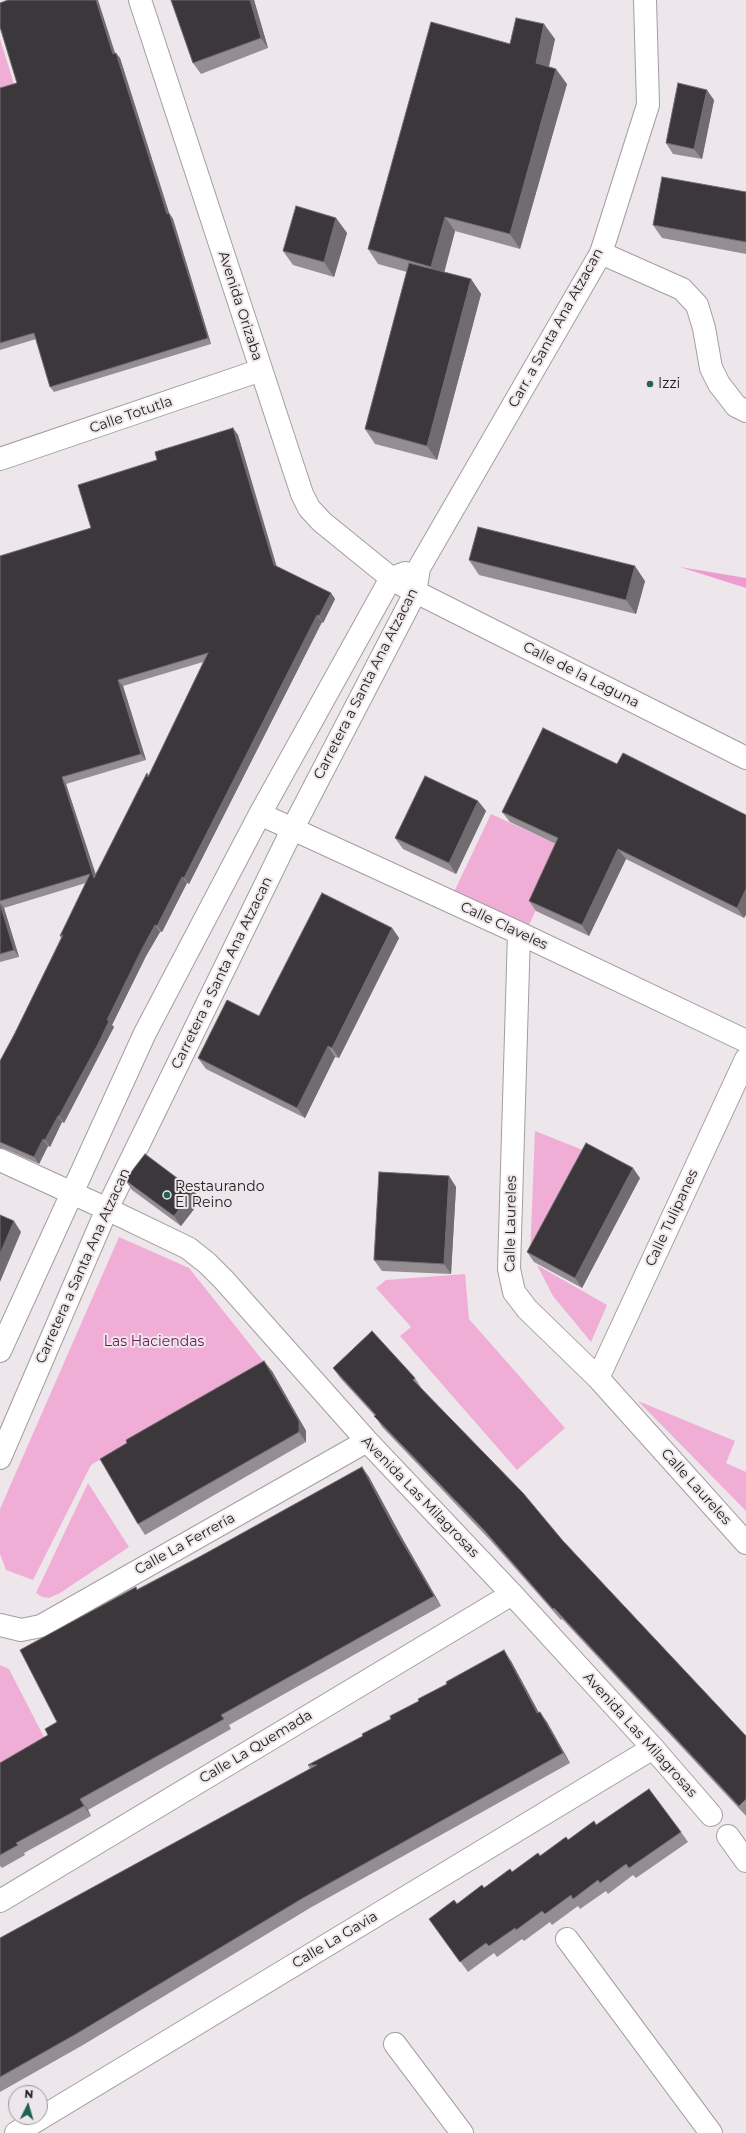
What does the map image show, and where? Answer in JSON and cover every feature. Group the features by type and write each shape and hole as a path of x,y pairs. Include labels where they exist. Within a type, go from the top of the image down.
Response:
{"street":[{"name":"Avenida Orizaba","path":"140,0 302,494 309,508 322,522 391,578 415,593"},
{"name":"Carr. a Santa Ana Atzacan","path":"419,568 601,253 648,105 646,0"},
{"path":"601,253 682,289 697,305 704,328 711,368 718,384 736,406 746,410"},
{"name":"Calle Totutla","path":"0,459 261,370"},
{"name":"Carretera a Santa Ana Atzacan","path":"0,1351 145,1033 260,814 391,578 419,568 415,593 293,828 107,1208 0,1458"},
{"name":"Calle de la Laguna","path":"415,593 746,758"},
{"name":"Calle Claveles","path":"260,814 519,933 746,1041"},
{"name":"Calle Laureles","path":"519,933 508,1269 514,1292 528,1309 598,1378 746,1543"},
{"name":"Calle Tulipanes","path":"598,1378 746,1059"},
{"name":"Avenida Las Milagrosas","path":"0,1160 72,1194 107,1208 188,1248 207,1263 224,1280 367,1441 512,1594 653,1748 711,1815"},
{"name":"Calle La Ferrería","path":"0,1625 21,1630 41,1626 367,1441"},
{"name":"Calle La Quemada","path":"0,1901 512,1594"},
{"name":"Calle La Gavia","path":"16,2133 653,1748"},
{"path":"728,1836 746,1861"},
{"path":"567,1939 711,2133"},
{"path":"395,2044 462,2133"}],"green space":[{"path":"0,39 14,84 0,89"},
{"path":"491,814 565,848 528,927 454,892"},
{"path":"535,1131 588,1152 530,1257"},
{"name":"Las Haciendas","path":"119,1237 189,1268 264,1362 91,1465 33,1580 6,1570 0,1554 0,1509"},
{"path":"537,1265 607,1305 591,1342 553,1296"},
{"path":"465,1274 469,1319 565,1428 517,1470 400,1336 411,1327 376,1288 386,1280"},
{"path":"638,1401 735,1441 726,1463 746,1472 746,1511"},
{"path":"88,1483 129,1547 60,1593 49,1598 42,1597 36,1593"},
{"path":"0,1665 9,1669 49,1747 0,1773"}],"shaded area":[{"path":"680,567 746,578 746,588"}],"building":[{"path":"8,0 96,0 113,54 116,53 167,214 169,213 208,338 50,387 34,333 0,343 0,88 17,83 0,27 0,3"},
{"path":"171,0 250,0 261,38 193,63"},
{"path":"516,18 544,24 536,63 556,69 510,234 445,217 431,267 368,249 431,22 510,44"},
{"path":"678,83 707,90 694,149 666,143"},
{"path":"662,177 746,192 746,242 653,225"},
{"path":"296,206 336,218 324,262 283,251"},
{"path":"409,263 471,279 427,446 365,429"},
{"path":"233,428 274,565 331,593 319,616 317,615 184,878 182,877 157,926 155,925 142,949 107,1020 109,1021 98,1044 59,1116 45,1140 43,1139 34,1157 0,1142 0,1061 63,935 60,936 90,874 0,901 0,556 91,528 78,485 157,460 155,452","holes":["208,653 148,777 147,773 94,878 62,777 141,754 118,680"]},
{"path":"478,527 635,566 626,600 469,560"},
{"path":"543,728 617,764 623,753 746,815 746,889 737,908 618,849 582,925 529,901 558,838 502,812"},
{"path":"425,776 478,801 449,863 395,838"},
{"path":"322,893 392,928 332,1048 328,1046 297,1108 198,1058 227,1000 259,1016"},
{"path":"0,904 14,950 0,954"},
{"path":"586,1143 633,1168 575,1278 527,1252"},
{"name":"Restaurando El Reino","path":"145,1154 193,1190 174,1216 125,1180"},
{"path":"379,1172 449,1176 444,1264 374,1260"},
{"path":"0,1215 14,1221 0,1254"},
{"path":"372,1331 415,1378 413,1380 523,1493 563,1541 746,1736 746,1799 739,1806 554,1608 553,1609 484,1530 374,1416 376,1415 333,1368"},
{"path":"264,1361 299,1421 299,1432 138,1524 100,1459 127,1443 126,1440"},
{"path":"362,1467 394,1528 434,1596 221,1715 224,1719 80,1799 84,1806 16,1843 18,1845 0,1855 0,1763 48,1735 45,1729 57,1722 20,1650 136,1587 137,1590 201,1556"},
{"path":"504,1650 537,1713 540,1712 563,1753 303,1898 76,2034 0,2077 0,1938 317,1765 308,1765 363,1736 362,1734 391,1719 390,1716 419,1701 418,1699 447,1684 446,1682"},
{"path":"649,1789 681,1832 629,1868 626,1864 600,1883 598,1880 573,1899 571,1895 545,1914 542,1911 516,1930 515,1928 489,1946 486,1943 460,1962 429,1919 454,1900 457,1904 482,1885 484,1888 510,1869 512,1872 538,1853 540,1856 566,1837 568,1840 594,1821 596,1825"}],"place":[{"name":"Izzi","path":"650,384"},
{"name":"Restaurando El Reino","path":"167,1195"}]}
